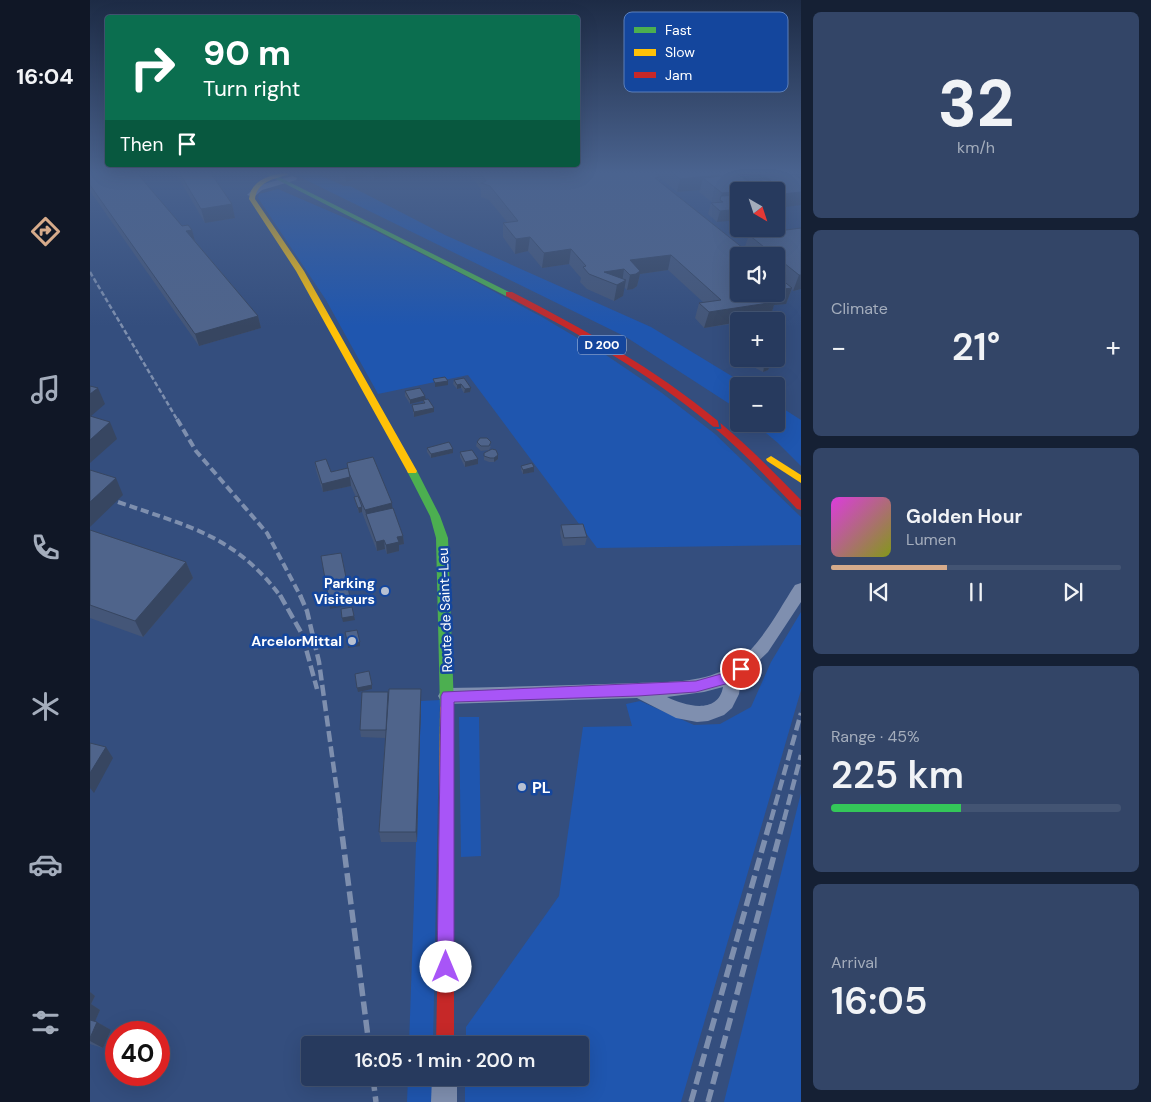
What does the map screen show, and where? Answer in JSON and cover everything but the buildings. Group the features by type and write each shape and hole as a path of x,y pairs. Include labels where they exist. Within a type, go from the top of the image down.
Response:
{"main road":[{"name":"Route de Saint-Leu","path":"268,223 294,261 417,478 443,542 448,696 445,1036"},
{"name":"D 200","path":"374,223 509,293 614,352 684,399 716,424 762,466 801,506"},
{"name":"D 200","path":"382,223 508,283 598,333 689,392 772,459 801,489"},
{"path":"772,459 801,480"}],"street":[{"path":"448,696 638,690 696,686 716,682 732,675 748,664 801,589"},
{"path":"638,690 675,710 686,713 706,714 722,707 728,700 733,684 732,675"},
{"path":"444,1102 445,1086"}],"shaded area":[{"path":"275,223 358,223 461,274 542,317 606,355 662,393 715,434 801,517 801,545 597,548 468,375 378,394 326,300"},
{"path":"395,223 423,223 651,327 733,377 730,377 730,404 626,337"},
{"path":"785,410 801,420 801,466 765,432 785,432"},
{"path":"801,612 801,690 681,1102 465,1102 465,1086 589,1086 589,1036 466,1036 466,1027 559,896 583,727 632,726 626,704 640,701 694,725 720,724 751,707 771,662"},
{"path":"440,700 433,1036 409,1036 421,701"},
{"path":"459,717 479,717 481,856 461,857"},
{"path":"801,793 801,1102 724,1102"},
{"path":"408,1086 433,1086 432,1102 407,1102"}],"railway":[{"path":"90,272 178,421"},
{"path":"177,419 196,451 267,533 300,596"},
{"path":"118,502 188,526 227,546 246,559 264,576 281,597"},
{"path":"280,595 302,634 317,689"},
{"path":"300,596 307,611 319,662 341,820"},
{"path":"771,820 801,713"},
{"path":"784,820 801,755"},
{"path":"340,818 368,1036"},
{"path":"691,1102 771,818"},
{"path":"708,1102 784,818"},
{"path":"374,1086 376,1102"}],"traffic: fast":[{"path":"368,223 509,294"},
{"path":"412,471 435,516 442,538 447,708"}],"traffic: slow":[{"path":"268,223 300,271 412,471"},
{"path":"771,459 801,480"},
{"path":"446,944 447,708"}],"traffic: jam":[{"path":"509,294 608,348 679,395 740,445 801,506"},
{"path":"445,1036 446,944"}],"place":[{"name":"Parking Visiteurs","path":"385,591"},
{"name":"ArcelorMittal","path":"352,641"},
{"name":"PL","path":"522,787"}],"route":[{"path":"446,967 448,696 638,690 696,686 725,679 741,669"}]}
